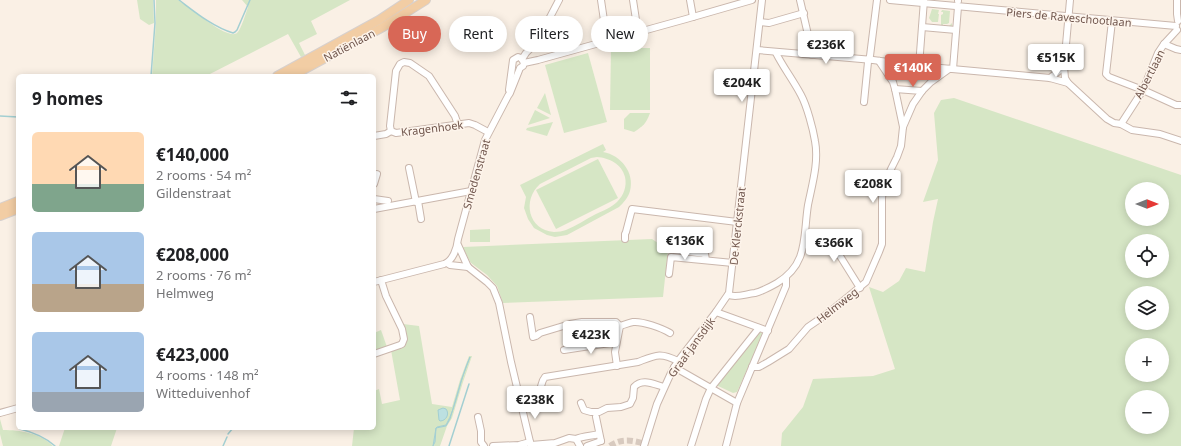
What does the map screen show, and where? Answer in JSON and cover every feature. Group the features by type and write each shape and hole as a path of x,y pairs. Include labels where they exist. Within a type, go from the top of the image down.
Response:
{"main road":[{"name":"Natiënlaan","path":"281,74 379,20 409,0"},
{"name":"Natiënlaan","path":"296,74 383,28 426,0"},
{"path":"0,208 16,202"},
{"path":"0,216 16,210"}],"street":[{"name":"Smedenstraat","path":"447,263 453,256 458,245 458,239 488,132 510,93 520,62 538,38 559,0"},
{"path":"601,0 603,16"},
{"path":"633,0 635,16"},
{"path":"690,0 693,17"},
{"path":"648,30 752,0"},
{"path":"800,0 812,55"},
{"path":"864,102 877,0"},
{"name":"Piers de Raveschootlaan","path":"890,0 958,2 1112,21 1179,26"},
{"path":"1070,0 1064,66 1065,78 1068,83 1107,119 1114,123 1121,124 1132,130 1155,133 1181,141"},
{"path":"1177,0 1176,14 1179,26"},
{"name":"De Klerckstraat","path":"728,295 733,263 762,2"},
{"path":"919,66 924,2"},
{"path":"951,69 958,2"},
{"path":"760,22 769,23 804,13"},
{"path":"1112,21 1106,74 1109,77 1176,105 1181,105"},
{"name":"Albertlaan","path":"1121,124 1143,90 1158,53 1179,26"},
{"path":"922,27 956,30"},
{"path":"1164,44 1181,50"},
{"path":"512,66 515,68 520,62 538,60 591,45"},
{"path":"757,50 1050,78 1068,83"},
{"path":"728,295 736,297 760,292 786,278 797,264 804,245 808,207 816,164 816,142 805,103 776,53"},
{"name":"Smedenstraat","path":"508,96 512,61 520,62"},
{"path":"879,61 893,82 903,127"},
{"path":"391,131 390,126 396,72 400,64 406,62 412,64 429,76 455,116 458,124"},
{"path":"1050,78 1064,66"},
{"name":"Helmweg","path":"752,367 764,365 789,350 808,327 828,314 866,282 882,244 883,190 897,157 903,127 913,104 922,92 931,82 951,69"},
{"path":"895,89 922,92"},
{"name":"Kragenhoek","path":"376,136 386,134 391,131 396,133 458,124 472,124 488,132"},
{"path":"409,168 421,219"},
{"path":"376,209 471,191"},
{"path":"376,199 388,201"},
{"path":"625,239 632,209 737,222"},
{"path":"458,245 468,267"},
{"path":"804,245 830,250 840,256 860,288"},
{"path":"674,250 705,254 706,260"},
{"path":"670,274 671,257 733,263"},
{"path":"376,281 447,263 450,265 468,267 484,278 493,288 499,303 511,362 531,444"},
{"path":"726,446 737,403 786,286 786,278"},
{"path":"376,353 402,344 404,339 402,329 386,296 381,280"},
{"name":"Graaf Jansdijk","path":"644,446 654,412 674,367 728,295"},
{"path":"716,312 768,331"},
{"path":"530,317 533,337 540,333 582,322 616,322 620,326"},
{"path":"620,326 631,322 638,322 660,328 670,333"},
{"path":"617,366 615,352 620,326"},
{"path":"691,446 711,388 759,328"},
{"path":"564,350 616,342"},
{"path":"534,395 540,391 542,387 542,380 545,377 638,362 652,356 660,355 678,361"},
{"path":"674,367 737,403"},
{"path":"598,415 607,408 621,407 630,404 633,398 634,388 640,382 647,382 664,388"},
{"path":"520,397 556,394"},
{"path":"582,404 584,410 598,415"},
{"path":"0,413 16,409"},
{"path":"598,415 599,434 601,441 606,446"},
{"path":"478,417 481,431 481,442 484,446"},
{"path":"493,446 555,443 569,438 576,439 599,434"},
{"path":"576,439 580,446"},
{"path":"587,446 601,441"}],"green space":[{"path":"137,0 153,0 154,23 149,25 140,19"},
{"path":"156,0 178,0 217,27 232,34 239,31 248,7 242,0 350,0 311,21 317,34 299,43 305,55 301,57 288,34 210,74 152,74"},
{"path":"932,9 939,10 938,22 932,22 929,18"},
{"path":"942,10 950,11 949,23 943,24 943,26 949,26 952,23 952,28 941,27 941,15 943,14 943,12 941,12"},
{"path":"648,48 650,48 650,110 610,110 611,52 648,52"},
{"path":"588,53 607,122 564,133 545,65"},
{"path":"545,93 551,115 537,108"},
{"path":"954,98 1181,175 1181,446 781,446 782,433 803,407 813,379 873,376 895,369 869,287 883,292 899,281 906,268 925,272 938,199 923,202 938,160 934,113 941,100"},
{"path":"535,110 550,118 528,125"},
{"path":"630,113 650,113 644,124 634,132 624,129 624,119"},
{"path":"553,122 547,136 526,130 527,128"},
{"path":"603,144 606,150 603,152 616,157 625,166 631,184 628,196 619,207 567,235 555,237 547,235 534,228 528,219 524,208 526,197 520,185","holes":["591,158 610,160 618,165 625,177 625,187 617,202 613,206 574,227 559,232 545,230 538,226 530,213 530,206 534,191 540,184"]},
{"path":"598,159 618,198 556,229 536,190"},
{"path":"490,229 490,242 470,242 470,230"},
{"path":"652,239 668,250 663,297 503,303 497,286 487,275 471,263 463,247"},
{"path":"403,324 419,326 432,404 452,407 460,380 469,356 472,356 452,418 447,426 440,446 434,446 436,428 433,446 352,446 354,430 376,430 376,390 379,389 382,404 400,400 391,350 403,345 407,341","holes":["470,357 462,379 466,365","452,412 446,426 436,428 446,425"]},
{"path":"381,330 387,347 376,351 376,332"},
{"path":"760,332 763,334 737,392 733,393 716,385"},
{"path":"0,419 3,430 30,433 42,438 53,446 3,446 0,434"},
{"path":"64,430 116,430 111,446 59,446"}],"water":[{"path":"463,375 456,401 452,411 461,381"},
{"path":"443,408 446,409 448,413 446,419 440,421 438,410"},
{"path":"452,411 450,419 446,426 436,428 446,425"},
{"path":"436,428 435,442 433,446"}],"waterway":[{"path":"151,74 155,23 154,0"},
{"path":"179,0 211,23 233,33 237,30 250,0"},
{"path":"0,116 16,117"},
{"path":"449,446 469,384"},
{"path":"23,430 38,435 55,446"},
{"path":"228,434 231,430"},
{"path":"223,446 227,437"}],"tunnel":[{"path":"610,446 614,443 627,440 645,444"}]}
